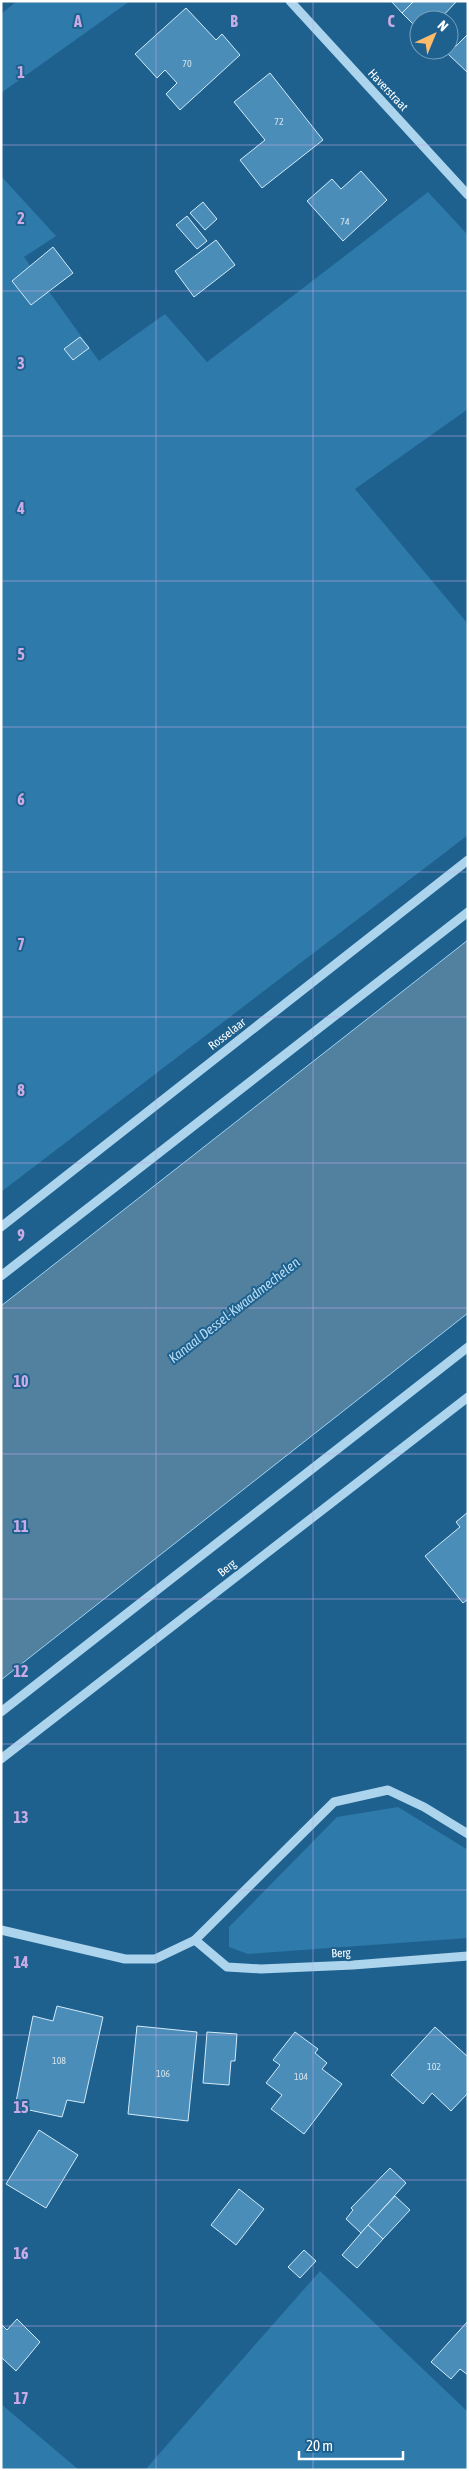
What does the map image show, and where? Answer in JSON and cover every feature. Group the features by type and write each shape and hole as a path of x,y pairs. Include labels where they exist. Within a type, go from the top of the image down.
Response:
{"street":[{"name":"Haverstraat","path":"290,1 468,195"},
{"name":"Rosselaar","path":"1,1226 468,860"},
{"path":"1,1276 468,912"},
{"path":"1,1712 468,1347"},
{"name":"Berg","path":"1,1759 468,1396"},
{"path":"1,1930 125,1959 155,1959 195,1940 334,1802 388,1790 424,1807 468,1834"},
{"name":"Berg","path":"195,1940 228,1967 261,1970 468,1956"}],"shaded area":[{"path":"17,1 130,1 1,93 1,14"},
{"path":"1,176 56,236 24,257 99,361 165,314 207,362 428,192 468,235 468,409 355,489 468,624 468,835 1,1192"},
{"path":"398,1807 468,1850 468,1938 248,1954 229,1947 229,1927 337,1817"},
{"path":"320,2271 468,2412 468,2470 145,2470"},
{"path":"1,2404 79,2470 1,2470"}],"water":[{"name":"Kanaal Dessel-Kwaadmechelen","path":"468,940 468,1313 1,1680 1,1306"}],"building":[{"path":"391,1 414,1 402,13"},
{"path":"414,1 457,1 448,10 409,10 409,20 402,13"},
{"path":"186,8 216,40 222,34 240,55 180,110 166,94 177,83 165,70 157,78 135,54"},
{"path":"468,34 468,73 454,60 459,60 459,43"},
{"path":"270,73 323,140 262,188 240,160 265,140 234,102"},
{"path":"361,171 387,200 343,241 307,201 332,179 341,189"},
{"path":"203,202 217,219 205,230 190,213"},
{"path":"187,216 207,241 197,249 176,225"},
{"path":"216,240 235,265 194,297 175,271"},
{"path":"53,247 73,273 31,305 12,281"},
{"path":"80,337 89,348 73,360 64,349"},
{"path":"468,1512 468,1599 463,1603 425,1556 460,1527 456,1522"},
{"path":"57,2006 103,2017 84,2103 67,2100 62,2117 15,2107 33,2016 53,2021"},
{"path":"137,2026 197,2032 188,2121 128,2114"},
{"path":"435,2027 468,2057 468,2093 451,2111 432,2093 423,2104 391,2075"},
{"path":"207,2032 237,2034 235,2061 231,2061 229,2085 203,2083"},
{"path":"295,2032 318,2049 315,2053 327,2063 322,2069 342,2084 304,2134 271,2109 282,2095 266,2083 280,2065 273,2060"},
{"path":"39,2130 78,2155 46,2208 6,2184"},
{"path":"390,2168 406,2183 361,2233 346,2219 353,2210 351,2208"},
{"path":"239,2189 264,2209 236,2245 211,2225"},
{"path":"395,2196 410,2210 383,2239 368,2225"},
{"path":"368,2225 383,2239 357,2268 342,2255"},
{"path":"304,2250 316,2261 300,2278 288,2267"},
{"path":"17,2319 40,2342 16,2371 1,2357 1,2324 7,2330"},
{"path":"468,2321 468,2375 460,2369 451,2379 431,2362"}]}
